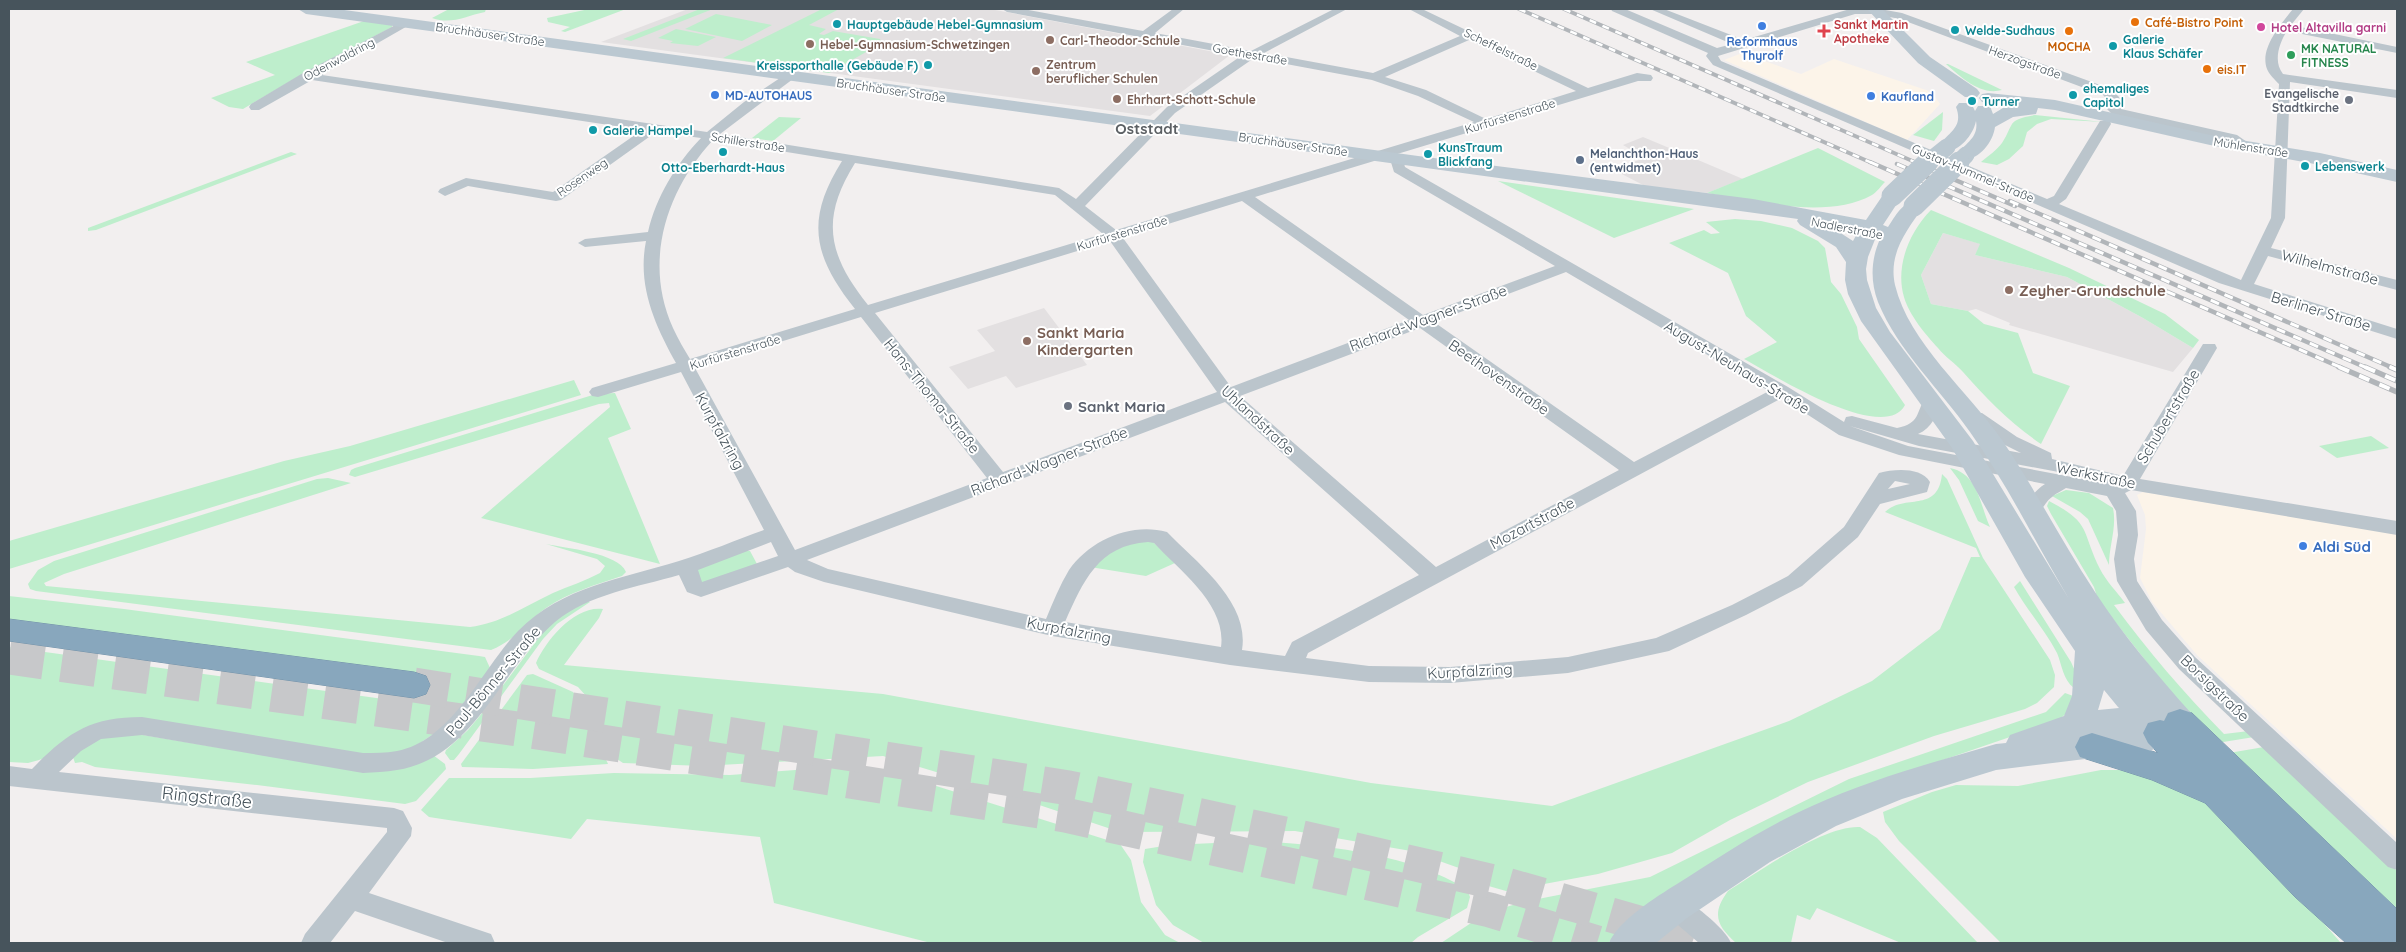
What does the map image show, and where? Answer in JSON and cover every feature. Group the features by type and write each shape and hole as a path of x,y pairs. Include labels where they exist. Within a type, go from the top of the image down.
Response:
{"highway":[{"path":"9,630 414,685"},
{"path":"2162,725 2219,795 2308,885 2373,943"},
{"path":"2162,725 2397,935"},
{"path":"2084,737 2163,769 2219,795"},
{"path":"2308,885 2351,943"}],"main road":[{"name":"Bruchhäuser Straße","path":"306,9 385,26 407,22 1376,156"},
{"path":"1874,10 1963,98 1986,111 1980,141 1914,206 1891,236 1884,250 1882,267 1884,285 1890,304 1908,335 1968,411 1986,461 2046,586 2090,650 2162,725"},
{"name":"Odenwaldring","path":"385,26 426,11 407,22"},
{"path":"1855,260 1869,230 1892,196 1917,171 1960,137 1968,118 1963,98"},
{"name":"Mühlenstraße","path":"1986,111 2055,105 2105,120"},
{"name":"Mühlenstraße","path":"1986,111 2002,114 2018,110 2057,111 2282,152 2397,176"},
{"name":"Nadlerstraße","path":"1376,156 1696,199 1811,218 1891,236"},
{"path":"1811,218 1864,209 1892,196"},
{"path":"1811,218 1844,243 1855,260 1857,285 1864,305 1878,329 1932,401 2032,510 2073,582 2111,640 2133,669 2162,725"},
{"path":"2084,737 2090,650"},
{"path":"1628,943 1674,906 1758,851 1824,816 1894,788 1996,757 2084,737 2138,741 2162,725"}],"street":[{"name":"Goethestraße","path":"1007,9 1374,77 1422,93 1485,123"},
{"path":"1042,15 1052,9"},
{"path":"1145,35 1179,9"},
{"path":"1077,206 1171,110 1244,59 1342,9"},
{"name":"Scheffelstraße","path":"1414,9 1587,92"},
{"path":"1616,9 1716,52 1844,10 1874,10"},
{"path":"1655,9 1743,44"},
{"path":"2245,288 2278,218 2285,84 2272,68 2272,49 2284,27 2299,9"},
{"name":"Herzogstraße","path":"1874,10 1902,16 2107,92 2118,102 2113,109 2117,112 2232,138 2247,147"},
{"name":"Odenwaldring","path":"255,107 385,26"},
{"path":"2284,27 2397,50"},
{"path":"1374,77 1471,35"},
{"name":"Gustav-Hummel-Straße","path":"1716,52 1712,56 1717,63 2245,288"},
{"name":"Schillerstraße","path":"307,76 711,136 1059,192 1114,236"},
{"name":"Kurpfalzring","path":"789,76 711,136 687,162 665,201 654,236 651,265 655,298 665,328 790,559 802,567 824,574 1052,628 1230,657 1368,674 1450,674 1568,665 1661,645 1739,610 1795,581 1851,532 1873,499"},
{"name":"Kurfürstenstraße","path":"598,392 1637,77 1647,78"},
{"path":"2280,77 2397,94"},
{"path":"2047,205 2059,199 2105,120"},
{"name":"Rosenweg","path":"445,192 466,182 556,197 653,128"},
{"name":"Hans-Thoma-Straße","path":"851,158 834,184 824,218 825,243 832,264 844,284 999,480"},
{"name":"August-Neuhaus-Straße","path":"1397,159 1399,169 1405,174 1782,392 1822,418 1864,439 1905,451 1986,461 2062,482 2121,487"},
{"name":"Beethovenstraße","path":"1244,196 1632,470"},
{"path":"585,243 654,236"},
{"name":"Uhlandstraße","path":"1114,236 1226,394 1433,576"},
{"name":"Wilhelmstraße","path":"2262,250 2397,285"},
{"name":"Richard-Wagner-Straße","path":"686,566 694,587 701,590 790,559 1566,267"},
{"name":"Berliner Straße","path":"2245,288 2397,334"},
{"name":"Schubertstraße","path":"2121,487 2209,348"},
{"name":"Mozartstraße","path":"1292,664 1300,648 1782,392"},
{"path":"1894,434 1919,428 1928,417 1932,401"},
{"name":"Werkstraße","path":"1799,402 1861,425 1986,461 2081,470 2121,487 2397,528"},
{"path":"1968,411 2000,435 2023,448 2081,470"},
{"path":"2032,510 2044,493 2062,482"},
{"name":"Borsigstraße","path":"2121,487 2128,535 2124,559 2127,581 2130,589 2154,625 2187,663 2397,859"},
{"name":"Paul-Bönner-Straße","path":"38,778 84,737 96,730 117,725 142,726 363,763 379,764 409,758 452,734 490,687 510,656 554,612 569,602 597,591 686,566 776,533"},
{"path":"1052,628 1078,574 1091,559 1112,544 1126,538 1148,534 1160,537 1223,606 1232,628 1230,657"},
{"name":"Ringstraße","path":"9,776 394,818 400,828 399,836 351,898"},
{"path":"314,943 351,898 482,943"},
{"path":"1674,906 1718,943"}],"shaded area":[{"path":"688,9 990,9 1230,55 1150,116 601,42"},
{"name":"Kaufland","path":"1742,53 1801,74 1834,59 1926,90 1933,94 1940,104 1907,140 1724,60"},
{"path":"1643,137 1743,179 1707,193 1645,186 1612,169 1645,158 1623,145"},
{"name":"Zeyher-Grundschule","path":"1943,233 1981,244 1975,255 2067,277 2143,318 2193,348 2173,372 2009,325 2010,323 1976,309 1968,311 1931,304 1921,275"},
{"name":"Sankt Maria Kindergarten","path":"1044,308 1087,365 1016,388 1006,376 968,389 949,367 995,351 977,330"},
{"path":"2143,492 2397,534 2397,839 2197,655 2152,602 2140,578 2146,529 2145,515 2137,495"}],"green space":[{"path":"449,9 486,9 485,12 446,21 432,18"},
{"path":"589,9 626,9 565,32 561,31 570,27 548,22 547,18"},
{"path":"700,9 713,9 631,41 623,39"},
{"path":"822,9 839,9 809,25 826,29 819,34 824,35 833,31 880,39 882,43 829,73 723,58"},
{"path":"716,14 772,25 742,41 685,29"},
{"path":"364,21 392,24 392,27 306,72 243,109 229,107 211,98 275,75 246,62"},
{"path":"676,29 716,37 698,46 670,43 673,41 658,38"},
{"path":"1946,64 2002,90 1994,91 1979,88 1965,80"},
{"path":"1943,112 1942,130 1934,141 1913,135"},
{"path":"2035,115 2103,122 2051,119 2037,124 2027,132 2023,146 2009,159 1997,165 1981,162 2000,146 2012,123"},
{"path":"779,117 801,118 773,141 752,138"},
{"path":"1818,148 1885,182 1872,195 1854,202 1834,206 1813,207 1768,204 1707,193"},
{"path":"291,152 297,154 96,230 88,231 88,228"},
{"path":"1498,181 1694,209 1614,238"},
{"path":"1931,210 2069,268 2165,314 2199,340 2193,348 2143,318 2067,277 1975,255 1980,244 1943,233 1921,275 1931,304 1968,311 1984,324 2018,333 2033,373 2070,386 2041,444 1999,410 1941,351 1918,324 1906,304 1901,274 1906,250 1916,229"},
{"path":"1735,219 1761,221 1792,228 1818,241 1825,248 1831,282 1841,294 1857,327 1859,339 1905,405 1893,415 1875,417 1852,412 1801,390 1744,359 1777,342 1746,316 1728,273 1669,243 1704,230 1711,234 1720,233 1706,222"},
{"path":"574,380 581,395 9,569 9,541 284,461 350,446"},
{"path":"615,393 631,429 608,438 660,564 481,518 610,407 609,403 599,404 355,477 349,475 351,470 355,468 596,394"},
{"path":"2371,436 2389,448 2337,458 2319,446"},
{"path":"1950,468 1960,471 1973,484 1990,527 1978,521 1959,480"},
{"path":"1942,474 1947,479 1983,558 2050,660 2055,675 2054,687 2037,703 2025,709 1934,736 1808,782 1730,820 1672,853 1598,874 1506,891 1485,885 1459,868 1411,851 1295,831 1120,832 976,784 883,756 703,766 623,763 617,759 587,697 578,687 539,669 536,663 554,635 572,618 592,609 603,609 599,618 564,665 883,694 1371,783 1552,806 1789,721 1872,681 1940,629 1971,557 1980,557 1976,548 1885,512 1902,504 1927,499 1934,494 1939,486"},
{"path":"328,478 351,483 64,574 44,583 46,586 470,627 493,622 513,613 600,573 605,566 597,559 546,544 603,556 613,560 626,572 622,576 583,589 555,602 539,613 507,642 491,650 36,591 30,589 28,584 38,570 54,561 317,479"},
{"path":"2066,490 2089,493 2113,508 2114,522 2109,565 2088,519 2080,512 2052,496"},
{"path":"2049,501 2079,522 2102,573 2125,603 2114,605 2167,671 2224,734 2249,731 2254,737 2211,744 2098,600 2094,587 2047,506"},
{"path":"1139,540 1153,542 1175,563 1146,576 1090,567 1114,550"},
{"path":"745,551 750,551 757,564 700,584 695,573 698,568"},
{"path":"2020,581 2071,662 2075,671 2074,688 2065,677 2057,653 2014,587"},
{"path":"9,596 124,609 479,656 485,657 490,668 447,725 408,751 371,756 144,720 39,760 28,763 9,762 9,647 405,702 428,674 422,675 9,621"},
{"path":"587,601 590,602 557,624 543,639 459,754 454,760 450,760 445,753 446,750 468,730 483,712 546,628 563,614"},
{"path":"533,674 573,692 579,700 608,764 533,769 462,767 461,764 527,675"},
{"path":"2065,693 2076,697 2067,713 2057,721 1908,772 1656,902 1608,943 1441,943 1486,913 1523,902 1650,877 1849,779 2046,712"},
{"path":"131,733 354,770 433,755 445,764 446,769 416,801 405,804 95,767 82,762 75,763 73,757 97,736"},
{"path":"2264,747 2397,871 2397,921 2223,754"},
{"path":"835,767 895,773 1120,844 1131,860 1141,902 1165,935 1180,943 931,943 774,903 760,837 587,819 571,839 429,817 421,810 449,778 530,778 614,773 730,775"},
{"path":"2101,770 2119,770 2141,774 2192,789 2285,879 2341,943 2001,943 1899,841 1885,822 1883,812 1932,792 1956,785 2018,786"},
{"path":"1860,827 1877,838 1978,943 1901,943 1817,908 1810,920 1797,915 1791,943 1736,943 1724,931 1718,919 1718,913 1719,906 1728,891 1810,841 1845,828"},
{"path":"1260,841 1367,853 1419,867 1467,889 1470,897 1467,908 1411,943 1204,943 1173,925 1156,905 1143,862 1145,849 1170,845"}],"tunnel":[{"path":"9,657 525,730 1065,815 1490,910 1597,943"},
{"path":"414,685 1069,788 1285,834 1503,884 1639,923 1692,943"}],"railway":[{"path":"1519,9 1872,163"},
{"path":"1564,9 1917,163"},
{"path":"1870,162 2342,368"},
{"path":"1914,162 2015,206"},
{"path":"1897,164 2367,368"},
{"path":"2010,201 2393,368"},
{"path":"2339,367 2397,392"},
{"path":"2365,367 2397,381"},
{"path":"2390,367 2397,370"}],"place":[{"name":"Café-Bistro Point","path":"2135,22"},
{"name":"Hauptgebäude Hebel-Gymnasium","path":"837,24"},
{"name":"Reformhaus Thyrolf","path":"1762,26"},
{"name":"Hotel Altavilla garni","path":"2261,27"},
{"name":"Welde-Sudhaus","path":"1955,30"},
{"name":"Sankt Martin Apotheke","path":"1824,31"},
{"name":"MOCHA","path":"2069,31"},
{"name":"Carl-Theodor-Schule","path":"1050,40"},
{"name":"Hebel-Gymnasium-Schwetzingen","path":"810,44"},
{"name":"Galerie Klaus Schäfer","path":"2113,46"},
{"name":"MK NATURAL FITNESS","path":"2291,55"},
{"name":"Kreissporthalle (Gebäude F)","path":"928,65"},
{"name":"eis.IT","path":"2207,69"},
{"name":"Zentrum beruflicher Schulen","path":"1036,71"},
{"name":"MD-AUTOHAUS","path":"715,95"},
{"name":"ehemaliges Capitol","path":"2073,95"},
{"name":"Kaufland","path":"1871,96"},
{"name":"Ehrhart-Schott-Schule","path":"1117,99"},
{"name":"Evangelische Stadtkirche","path":"2349,100"},
{"name":"Turner","path":"1972,101"},
{"name":"Galerie Hampel","path":"593,130"},
{"name":"Otto-Eberhardt-Haus","path":"723,152"},
{"name":"KunsTraum Blickfang","path":"1428,154"},
{"name":"Melanchthon-Haus (entwidmet)","path":"1580,160"},
{"name":"Lebenswerk","path":"2305,166"},
{"name":"Zeyher-Grundschule","path":"2009,290"},
{"name":"Sankt Maria Kindergarten","path":"1027,341"},
{"name":"Sankt Maria","path":"1068,406"},
{"name":"Aldi Süd","path":"2303,546"}],"district":[{"name":"Oststadt","path":"1147,128"}]}
